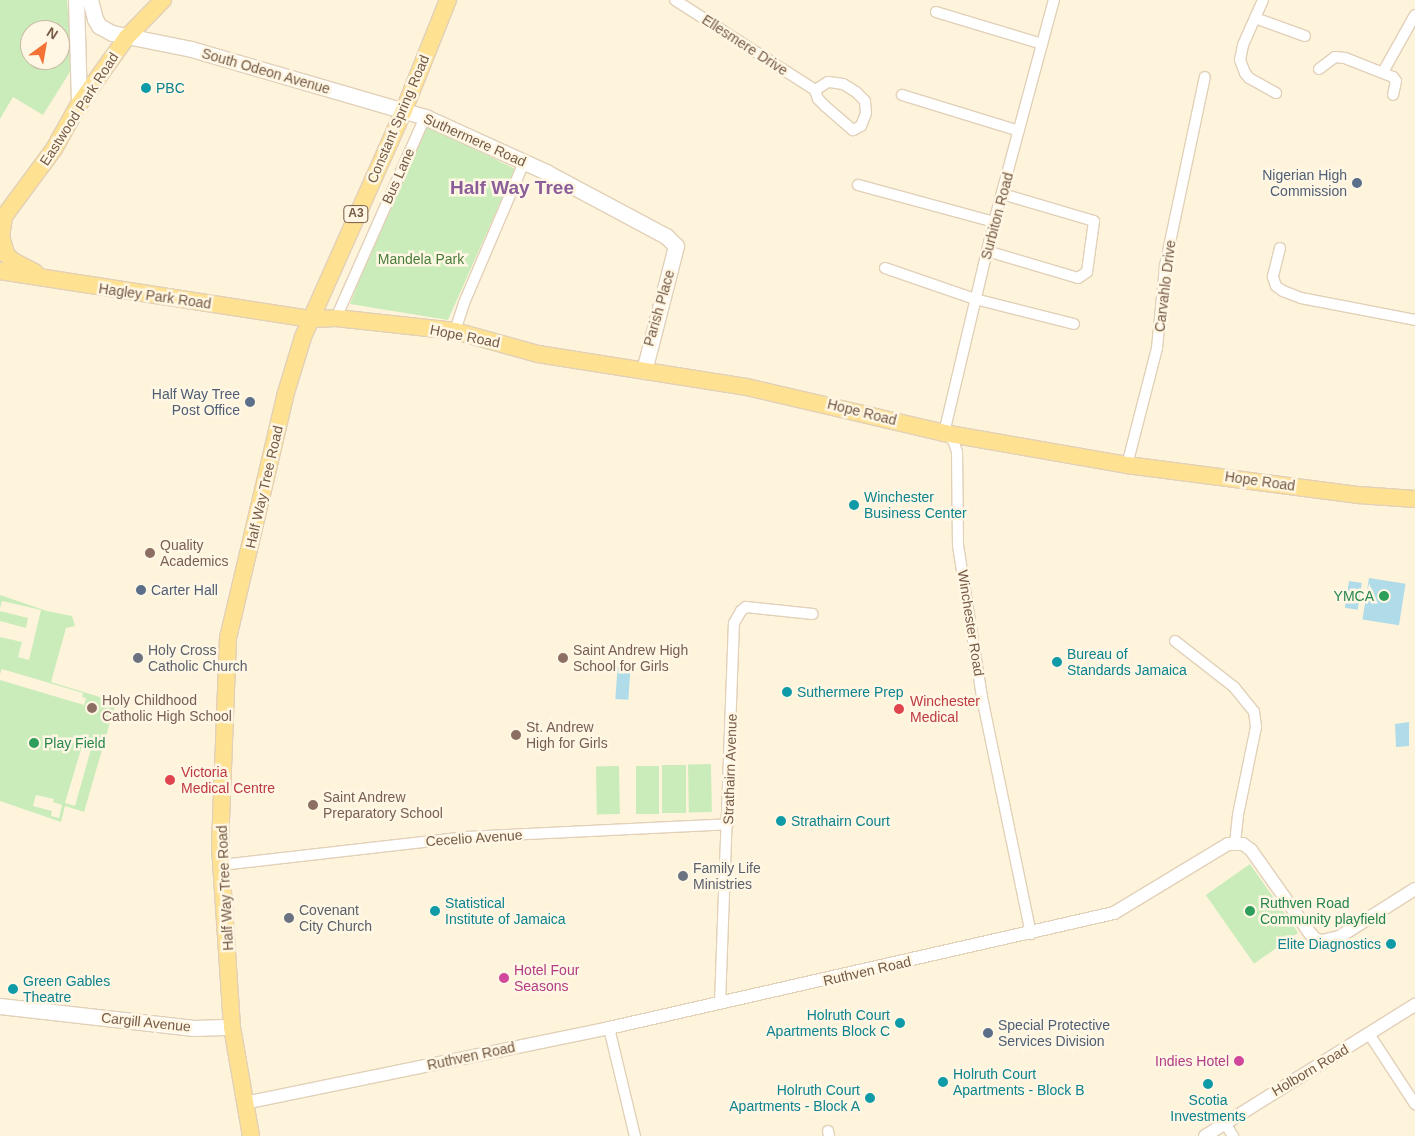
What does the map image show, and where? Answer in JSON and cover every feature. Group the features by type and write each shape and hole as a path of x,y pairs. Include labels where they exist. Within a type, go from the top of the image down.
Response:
{"main road":[{"path":"76,0 79,104"},
{"name":"South Odeon Avenue","path":"90,0 99,26 112,33 191,50 404,110"},
{"name":"Eastwood Park Road","path":"2,220 54,149 79,104 127,37 163,0"},
{"name":"Constant Spring Road","path":"310,319 404,110 448,0"},
{"name":"Suthermere Road","path":"404,110 425,117 524,162 657,232 676,246"},
{"path":"2,220 0,236 6,254 12,261 55,281"},
{"name":"Parish Place","path":"644,371 676,246"},
{"name":"Hagley Park Road","path":"0,272 310,319"},
{"name":"Hope Road","path":"310,319 336,318 455,331 538,354 756,388 944,433 1127,465 1359,495 1415,499"},
{"name":"Half Way Tree Road","path":"251,1136 232,1027 220,846 228,638 285,396 310,319"},
{"name":"Cargill Avenue","path":"0,1006 194,1028 232,1027"}],"street":[{"name":"Ellesmere Drive","path":"675,0 815,90 818,99 853,130 861,126 866,113 865,101 856,92 843,84 828,82 815,90"},
{"name":"Surbiton Road","path":"944,433 994,222 1054,0"},
{"path":"1264,0 1244,44 1240,60 1244,73 1249,78 1276,93"},
{"path":"936,12 1042,44"},
{"path":"1383,72 1415,15"},
{"path":"1255,18 1306,36"},
{"path":"1319,69 1335,57 1345,58 1393,77 1396,81 1393,95"},
{"name":"Carvahlo Drive","path":"1127,465 1157,348 1164,266 1206,77"},
{"path":"902,96 1019,131"},
{"name":"Bus Lane","path":"336,318 425,117"},
{"path":"455,331 464,303 524,162"},
{"path":"858,185 994,222"},
{"path":"987,251 1078,278 1087,272 1094,222 1002,194"},
{"path":"1280,248 1273,277 1276,286 1283,291 1301,298 1415,320"},
{"path":"886,268 975,299 1074,324"},
{"name":"Winchester Road","path":"944,433 953,440 957,452 958,546 982,697 1032,934"},
{"name":"Strathairn Avenue","path":"720,1004 734,624 737,616 746,607 813,614"},
{"path":"1175,642 1234,688 1254,712 1256,727 1238,815 1235,843 1243,844 1251,850 1315,939 1322,941 1339,937 1415,889"},
{"name":"Cecelio Avenue","path":"222,865 466,837 728,824"},
{"name":"Ruthven Road","path":"245,1103 720,1004 1032,934 1114,913 1228,844 1235,843"},
{"name":"Holborn Road","path":"1205,1136 1224,1122 1415,1005"},
{"path":"609,1028 635,1136"},
{"path":"1369,1034 1415,1104"},
{"path":"1224,1122 1233,1136"}],"green space":[{"path":"0,0 67,0 69,20 20,20 20,70 70,70 70,34 73,67 43,115 13,97 0,119"},
{"name":"Mandela Park","path":"426,125 515,169 448,320 350,304 374,241"},
{"path":"0,595 47,611 72,616 75,626 66,628 51,682 116,702 84,812 65,806 61,822 0,801 0,680 84,705 86,698 82,697 83,693 2,669 0,674 0,637 22,642 18,657 29,660 41,610 2,601 0,609","holes":["82,746 91,749 75,806 65,803","36,795 54,799 53,802 62,805 59,818 51,816 52,811 33,806"]},
{"path":"0,611 28,618 26,628 0,621"},
{"path":"688,764 711,764 712,812 689,812"},
{"path":"662,765 686,765 686,813 662,813"},
{"path":"596,766 619,766 620,814 597,814"},
{"path":"636,766 659,766 659,814 636,814"},
{"name":"Ruthven Road Community playfield","path":"1250,864 1298,933 1254,964 1206,895"}],"water":[{"path":"1369,578 1406,584 1399,625 1362,619"},
{"path":"1349,581 1362,583 1358,610 1345,608"},
{"path":"618,661 631,662 628,700 615,699"},
{"path":"1409,722 1409,746 1396,747 1395,724"}],"place":[{"name":"PBC","path":"146,88"},
{"name":"Nigerian High Commission","path":"1357,183"},
{"name":"Half Way Tree Post Office","path":"250,402"},
{"name":"Winchester Business Center","path":"854,505"},
{"name":"Quality Academics","path":"150,553"},
{"name":"Carter Hall","path":"141,590"},
{"name":"YMCA","path":"1384,596"},
{"name":"Holy Cross Catholic Church","path":"138,658"},
{"name":"Saint Andrew High School for Girls","path":"563,658"},
{"name":"Bureau of Standards Jamaica","path":"1057,662"},
{"name":"Suthermere Prep","path":"787,692"},
{"name":"Holy Childhood Catholic High School","path":"92,708"},
{"name":"Winchester Medical","path":"899,709"},
{"name":"St. Andrew High for Girls","path":"516,735"},
{"name":"Play Field","path":"34,743"},
{"name":"Victoria Medical Centre","path":"170,780"},
{"name":"Saint Andrew Preparatory School","path":"313,805"},
{"name":"Strathairn Court","path":"781,821"},
{"name":"Family Life Ministries","path":"683,876"},
{"name":"Statistical Institute of Jamaica","path":"435,911"},
{"name":"Ruthven Road Community playfield","path":"1250,911"},
{"name":"Covenant City Church","path":"289,918"},
{"name":"Elite Diagnostics","path":"1391,944"},
{"name":"Hotel Four Seasons","path":"504,978"},
{"name":"Green Gables Theatre","path":"13,989"},
{"name":"Holruth Court Apartments Block C","path":"900,1023"},
{"name":"Special Protective Services Division","path":"988,1033"},
{"name":"Indies Hotel","path":"1239,1061"},
{"name":"Holruth Court Apartments - Block B","path":"943,1082"},
{"name":"Scotia Investments","path":"1208,1084"},
{"name":"Holruth Court Apartments - Block A","path":"870,1098"}],"district":[{"name":"Half Way Tree","path":"512,188"}]}
